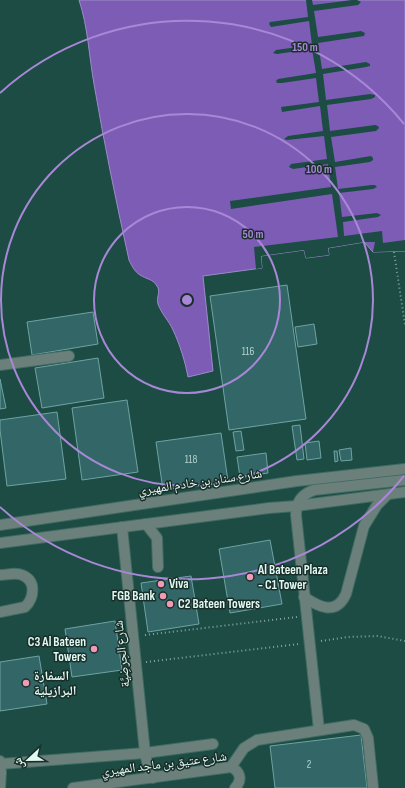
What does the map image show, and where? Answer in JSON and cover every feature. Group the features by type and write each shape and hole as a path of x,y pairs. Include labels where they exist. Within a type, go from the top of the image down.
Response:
{"street":[{"path":"0,365 69,356"},
{"name":"شارع سنان بن خادم المهيري","path":"0,525 297,481 405,469"},
{"path":"319,730 304,597 296,506 298,501 306,493 314,490 405,480"},
{"path":"0,543 170,520 405,492"},
{"path":"304,597 323,608 333,607 341,602 346,594 364,526 377,505 386,495"},
{"path":"157,538 170,520"},
{"path":"146,524 157,538 158,567"},
{"name":"شارع الحِرضِيَّة","path":"122,527 145,753 153,778"},
{"path":"0,575 23,575 31,584 32,597 25,607 0,612"},
{"path":"230,767 244,748 253,742 354,725 364,729 368,738 373,787"},
{"path":"0,764 145,753 213,744"},
{"path":"0,761 0,788"},
{"name":"شارع عتيق بن ماجد المهيري","path":"73,788 230,767 238,772 240,776 238,784 235,788"}],"path":[{"path":"394,252 405,325"},
{"path":"133,637 306,616"},
{"path":"136,663 310,643 348,637 378,636 405,641"}],"shaded area":[{"path":"79,0 405,0 405,251 373,252 364,242 328,248 329,255 306,258 304,250 261,256 262,268 203,276 213,371 188,377 176,336 158,304 158,288 154,282 136,272 129,260 106,150 86,31"}],"pier":[{"path":"306,0 312,0 313,5 352,0 361,2 358,5 314,11 318,37 361,31 365,33 364,36 318,43 322,69 366,62 370,64 370,66 366,67 323,74 326,100 370,94 375,95 375,97 371,99 327,105 330,131 375,125 379,128 376,131 331,137 335,162 371,156 373,158 370,162 335,167 338,189 372,185 377,187 373,189 339,193 342,217 377,213 381,215 378,217 343,222 344,236 382,231 383,243 405,240 405,251 373,252 375,242 364,242 328,248 329,255 306,258 304,250 261,256 262,268 256,269 254,247 338,237 332,194 231,209 230,201 331,187 328,164 293,169 289,167 291,164 327,159 324,136 287,140 284,139 288,136 323,131 320,106 282,112 281,107 319,102 316,78 282,83 277,83 276,81 278,79 316,73 312,49 277,54 273,53 276,50 312,45 309,21 271,27 269,24 270,22 308,17"}],"building":[{"path":"287,285 306,419 229,430 210,296"},
{"path":"93,312 98,344 32,355 27,322"},
{"path":"314,324 317,344 298,347 295,327"},
{"path":"98,358 104,398 42,408 35,368"},
{"path":"0,379 6,408 0,409"},
{"path":"127,400 138,472 82,480 72,408"},
{"path":"57,412 66,479 7,486 0,420"},
{"path":"300,425 304,459 297,460 292,426"},
{"path":"241,431 244,450 236,451 233,432"},
{"path":"221,433 228,481 163,490 156,442"},
{"path":"319,441 321,458 307,460 305,443"},
{"path":"351,448 352,460 341,461 339,450"},
{"path":"334,451 337,451 338,461 335,462"},
{"path":"266,453 268,473 240,477 237,457"},
{"name":"Al Bateen Plaza - C1 Tower","path":"270,540 282,604 230,613 219,549"},
{"name":"C2 Bateen Towers","path":"191,576 199,624 148,632 141,583"},
{"name":"C3 Al Bateen Towers","path":"115,621 122,670 72,677 65,629"},
{"path":"39,656 47,704 0,711 0,662"},
{"path":"361,735 367,788 275,788 270,746"}],"place":[{"name":"Al Bateen Plaza - C1 Tower","path":"250,577"},
{"name":"Viva","path":"161,584"},
{"name":"FGB Bank","path":"163,596"},
{"name":"C2 Bateen Towers","path":"170,604"},
{"name":"C3 Al Bateen Towers","path":"94,649"},
{"name":"السفارة البرازيلية","path":"26,683"}]}
